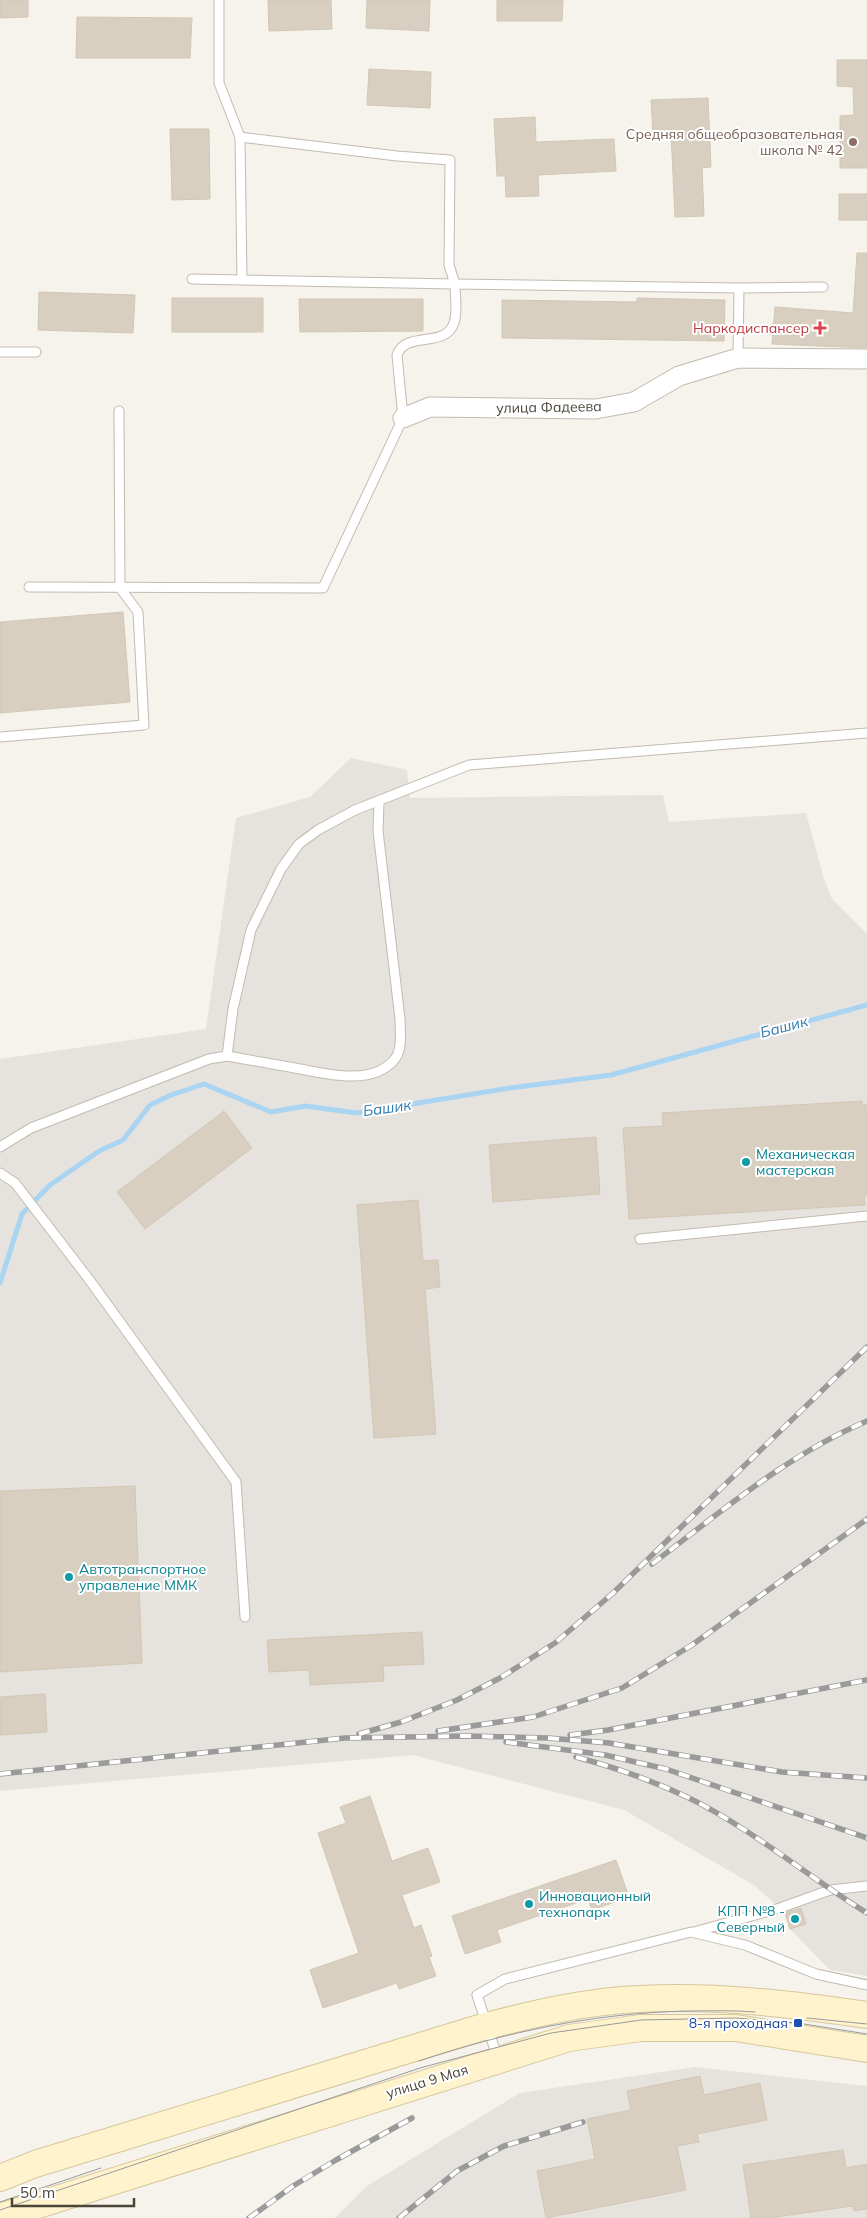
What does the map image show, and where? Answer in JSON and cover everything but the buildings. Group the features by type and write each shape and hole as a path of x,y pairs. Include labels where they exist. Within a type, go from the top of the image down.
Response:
{"main road":[{"path":"0,2178 44,2161 486,2026 560,2008 638,1998 734,1999 867,2016"},
{"name":"улица 9 Мая","path":"0,2217 569,2038 641,2028 736,2028 867,2049"}],"street":[{"name":"улица Фадеева","path":"403,418 430,407 596,409 634,402 679,376 738,358 867,359"}],"lane":[{"path":"219,0 219,83 240,137 242,280"},
{"path":"29,588 323,588 403,418 397,354 400,347 407,343 442,336 450,330 454,322 455,284 449,265 450,160 397,156 240,137"},
{"path":"192,279 739,288 823,287"},
{"path":"738,358 739,288"},
{"path":"0,352 36,352"},
{"path":"0,737 144,725 138,612 120,588 119,411"},
{"path":"227,1056 233,1009 251,930 281,869 299,844 318,830 355,810 468,766 867,733"},
{"path":"0,1147 31,1128 209,1059 227,1056 338,1075 360,1075 380,1071 395,1059 400,1044 400,1019 379,840 379,802"},
{"path":"0,1172 14,1183 40,1215 94,1286 236,1482 245,1617"},
{"path":"640,1239 867,1216"},
{"path":"498,2059 477,1995 505,1979 780,1908 830,1890 867,1886"},
{"path":"691,1932 745,1945 816,1974 867,1985"}],"shaded area":[{"path":"351,758 407,770 410,798 663,795 669,822 806,813 824,879 832,899 867,934 867,1976 830,1970 790,1929 785,1913 754,1885 624,1810 413,1755 0,1791 0,1059 206,1029 236,818 310,797"},
{"path":"695,2067 867,2086 867,2218 335,2218 367,2186 520,2093"}],"waterway":[{"name":"Башик","path":"0,1283 22,1214 50,1185 99,1151 123,1140 150,1105 171,1095 204,1084 271,1112 305,1106 357,1113 510,1088 611,1075 867,1005"}],"tram line":[{"path":"419,2061 485,2041 585,2020 687,2011 755,2012"},
{"path":"0,2210 420,2068 551,2033 641,2020 735,2018 798,2023 867,2034"},
{"path":"807,2018 867,2024"},
{"path":"0,2202 101,2168"}],"railway":[{"path":"359,1734 401,1722 457,1700 500,1678 555,1643 612,1594 867,1347"},
{"path":"652,1564 782,1467 809,1450 867,1421"},
{"path":"438,1731 533,1717 622,1688 692,1645 867,1519"},
{"path":"570,1735 608,1730 867,1680"},
{"path":"0,1774 345,1738 467,1736 548,1738 609,1743 782,1772 867,1778"},
{"path":"506,1742 605,1755 666,1769 867,1838"},
{"path":"576,1757 646,1780 711,1809 867,1913"},
{"path":"249,2218 293,2186 412,2118"},
{"path":"399,2218 457,2171 504,2146 583,2122"}],"place":[{"name":"Средняя общеобразовательная школа № 42","path":"853,142"},
{"name":"Наркодиспансер","path":"820,328"},
{"name":"Механическая мастерская","path":"746,1162"},
{"name":"Автотранспортное управление ММК","path":"69,1577"},
{"name":"Инновационный технопарк","path":"529,1904"},
{"name":"КПП №8 - Северный","path":"795,1919"},
{"name":"8-я проходная","path":"798,2023"}]}
